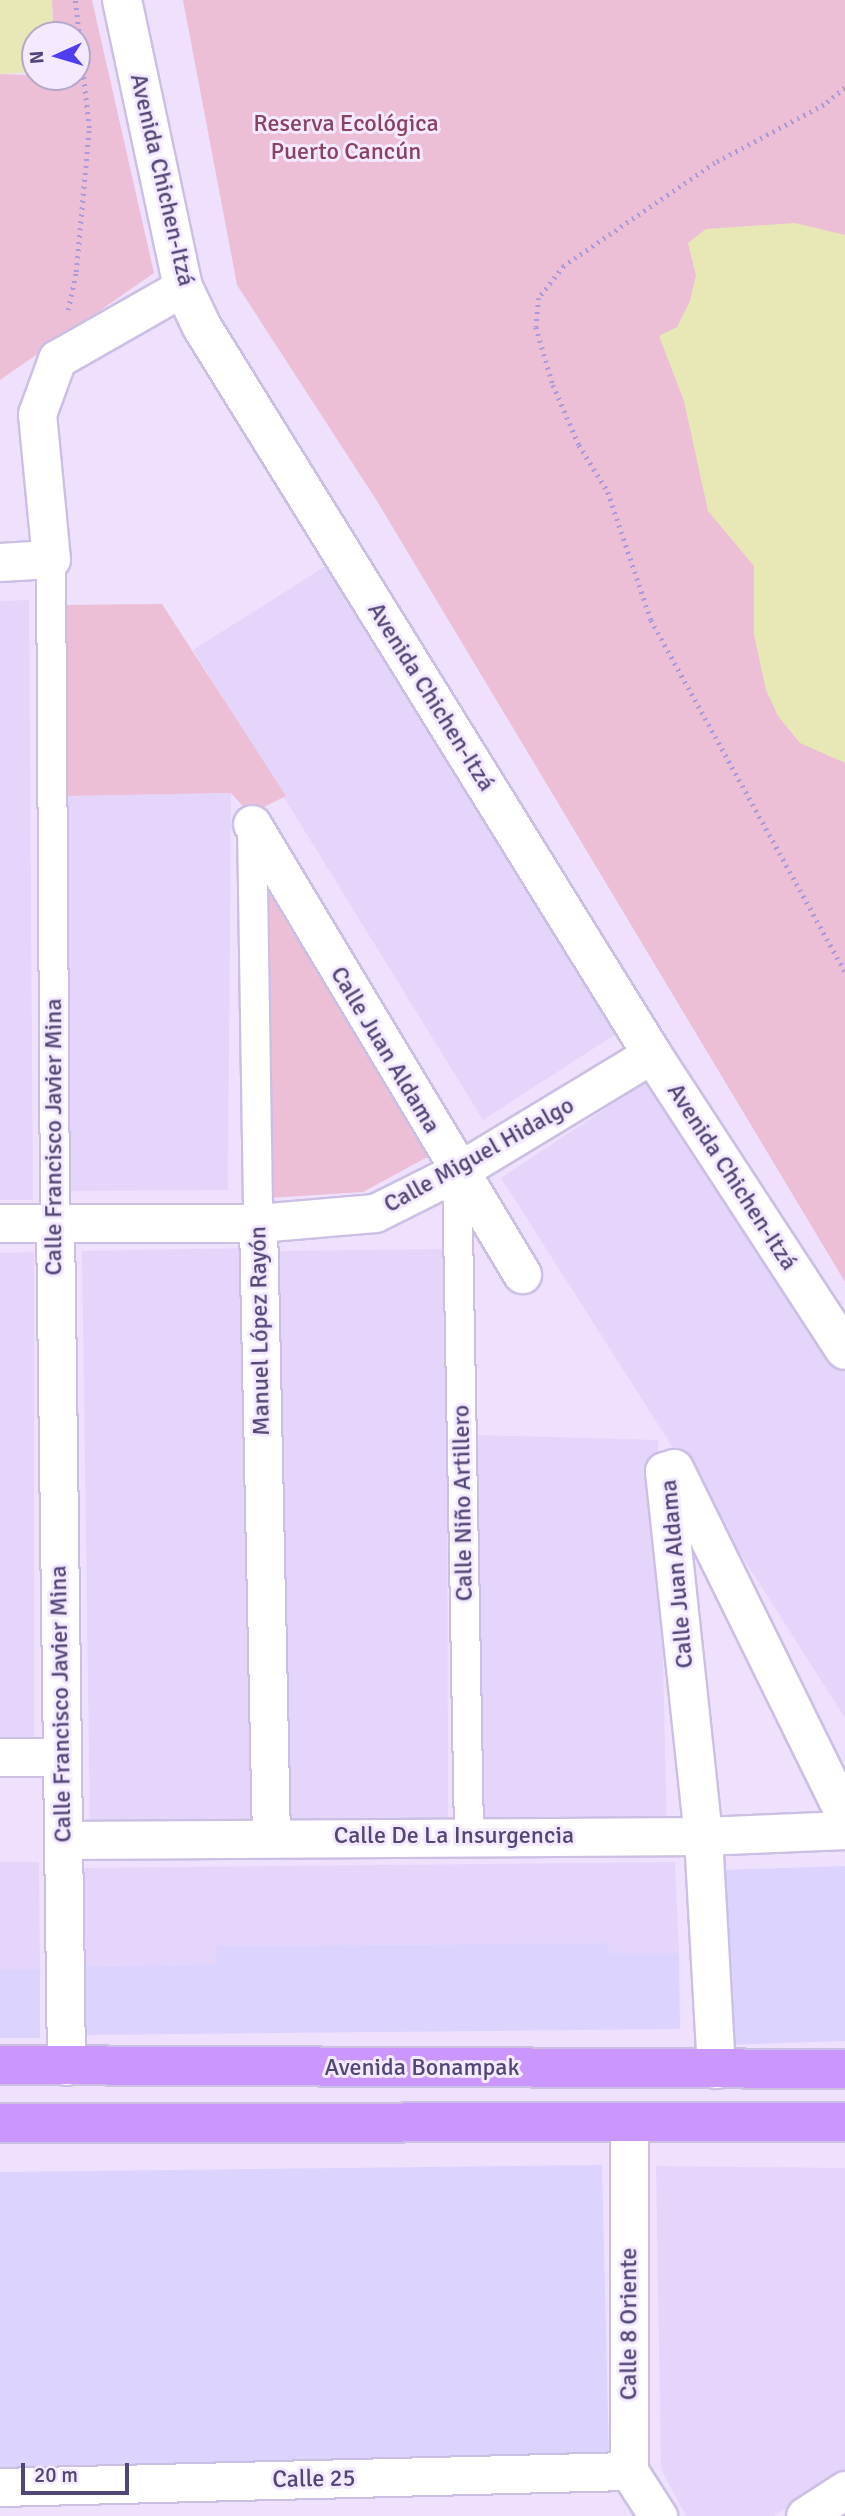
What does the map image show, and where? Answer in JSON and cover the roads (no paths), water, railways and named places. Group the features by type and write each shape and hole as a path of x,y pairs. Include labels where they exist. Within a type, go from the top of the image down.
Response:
{"main road":[{"name":"Avenida Bonampak","path":"0,2065 845,2069"},
{"path":"0,2123 845,2122"}],"street":[{"name":"Avenida Chichen-Itzá","path":"122,0 183,287 202,327 652,1054 845,1350"},
{"name":"Calle Francisco Javier Mina","path":"66,2066 55,1223 51,559 37,414 57,359 183,287"},
{"path":"0,562 51,559"},
{"name":"Calle Juan Aldama","path":"252,824 457,1172 522,1274"},
{"name":"Manuel López Rayón","path":"252,824 271,1838"},
{"name":"Calle Miguel Hidalgo","path":"0,1223 258,1223 375,1213 457,1172 652,1054"},
{"name":"Calle Niño Artillero","path":"457,1172 469,1835"},
{"name":"Calle Juan Aldama","path":"716,2069 703,1836 664,1471 674,1468 845,1815"},
{"path":"0,1757 62,1757"},
{"name":"Calle De La Insurgencia","path":"63,1840 469,1835 703,1836 845,1830"},
{"name":"Calle 8 Oriente","path":"629,2124 629,2471"},
{"path":"629,2471 658,2516"},
{"name":"Calle 25","path":"0,2487 629,2471"},
{"path":"805,2516 845,2490"}],"park label":[{"name":"Reserva Ecológica Puerto Cancún","path":"346,138"}]}
